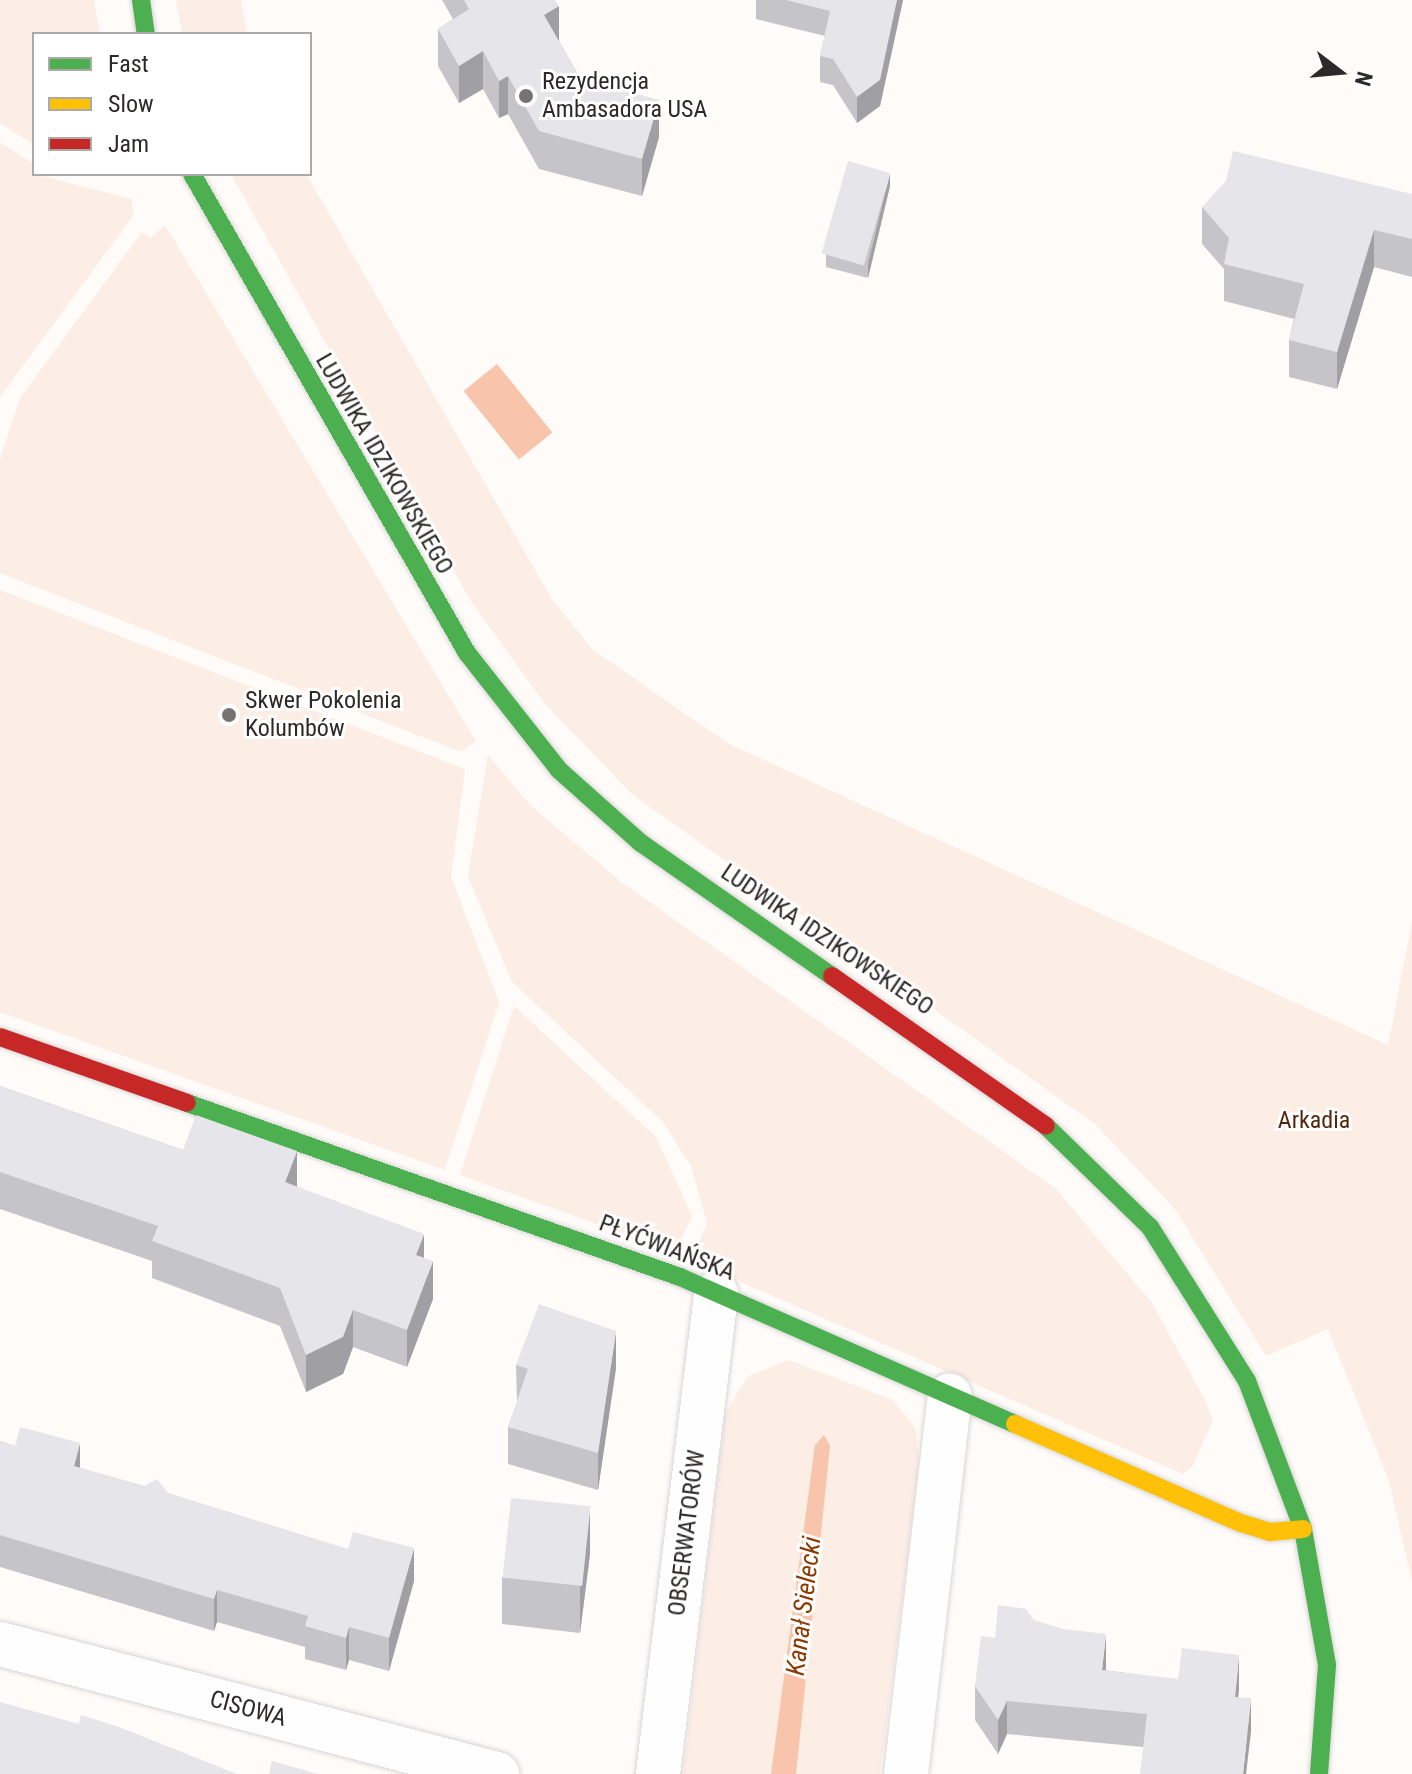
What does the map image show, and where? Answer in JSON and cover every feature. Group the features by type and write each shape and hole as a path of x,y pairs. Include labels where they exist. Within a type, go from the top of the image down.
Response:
{"street":[{"path":"141,0 146,32"},
{"name":"LUDWIKA IDZIKOWSKIEGO","path":"193,176 455,634 511,715 559,770 641,843 984,1077 1098,1170 1150,1227 1247,1381 1303,1529 1327,1665 1319,1774"},
{"name":"PŁYĆWIAŃSKA","path":"0,1037 716,1293 1241,1523 1270,1532 1303,1529"},
{"name":"OBSERWATORÓW","path":"658,1774 716,1293"},
{"path":"906,1774 950,1396"},
{"name":"CISOWA","path":"0,1644 497,1774"}],"green space":[{"path":"0,0 94,0 100,32 32,32 32,144 0,123"},
{"path":"176,0 241,0 247,32 182,32"},
{"path":"0,142 32,163 32,176 132,199 133,216 0,397"},
{"name":"Arkadia","path":"232,176 307,176 553,601 593,650 729,744 1388,1045 1412,922 1412,1581 1389,1481 1328,1329 1266,1356 1175,1209 1095,1124 633,795 545,704 469,598"},
{"path":"165,225 476,741 461,752 0,573 0,459 20,398 142,232 150,238"},
{"path":"0,590 465,769 451,877 499,1002 445,1170 0,1012"},
{"path":"488,755 531,806 620,881 1055,1188 1152,1303 1206,1402 1213,1420 1193,1465 1183,1474 692,1261 707,1223 691,1166 663,1122 512,982 468,876"},
{"path":"514,1006 656,1137 692,1216 675,1252 460,1175"},
{"path":"789,1360 893,1400 916,1429 919,1465 880,1774 683,1774 725,1413 748,1376"}],"water":[{"path":"497,364 552,432 519,459 464,391"},
{"name":"Kanał Sielecki","path":"824,1435 830,1446 796,1774 771,1774 815,1445"}],"building":[{"path":"464,0 555,0 559,6 544,15 580,78 659,100 642,159 539,131 508,76 499,81 483,51 459,66 438,29 469,9"},
{"path":"786,0 897,0 880,80 857,97 833,59 820,56 830,11"},
{"path":"1233,151 1412,194 1412,239 1374,230 1337,352 1289,340 1304,284 1224,264 1229,238 1202,207 1226,181"},
{"path":"848,161 890,173 864,265 822,253"},
{"path":"0,1086 183,1150 196,1115 297,1151 285,1182 424,1234 416,1255 433,1261 407,1330 353,1310 343,1337 306,1355 280,1288 152,1241 158,1226 0,1172"},
{"path":"539,1304 616,1331 598,1453 508,1427 528,1369 516,1365"},
{"path":"20,1427 80,1443 74,1466 144,1486 157,1479 168,1493 348,1549 353,1532 414,1548 389,1638 349,1627 346,1638 305,1626 308,1616 217,1590 214,1599 0,1535 0,1441 15,1446"},
{"path":"511,1498 591,1506 582,1586 503,1578"},
{"path":"998,1605 1026,1609 1034,1620 1063,1629 1106,1634 1102,1670 1178,1679 1182,1648 1239,1655 1235,1697 1251,1698 1243,1774 1140,1774 1147,1714 1007,1701 998,1720 975,1686 981,1636 995,1638"},
{"path":"0,1702 79,1724 81,1715 237,1774 0,1774"},
{"path":"272,1761 318,1774 269,1774"}],"traffic: fast":[{"path":"141,0 146,32"},
{"path":"193,176 467,653 559,770 641,843 832,976"},
{"path":"187,1103 680,1277 1015,1424"},
{"path":"1046,1126 1150,1227 1247,1381 1303,1529 1327,1665 1319,1774"}],"traffic: slow":[{"path":"1015,1424 1241,1523 1270,1532 1303,1529"}],"traffic: jam":[{"path":"832,976 1046,1126"},
{"path":"0,1037 187,1103"}],"place":[{"name":"Rezydencja Ambasadora USA","path":"526,96"},
{"name":"Skwer Pokolenia Kolumbów","path":"229,715"}]}
